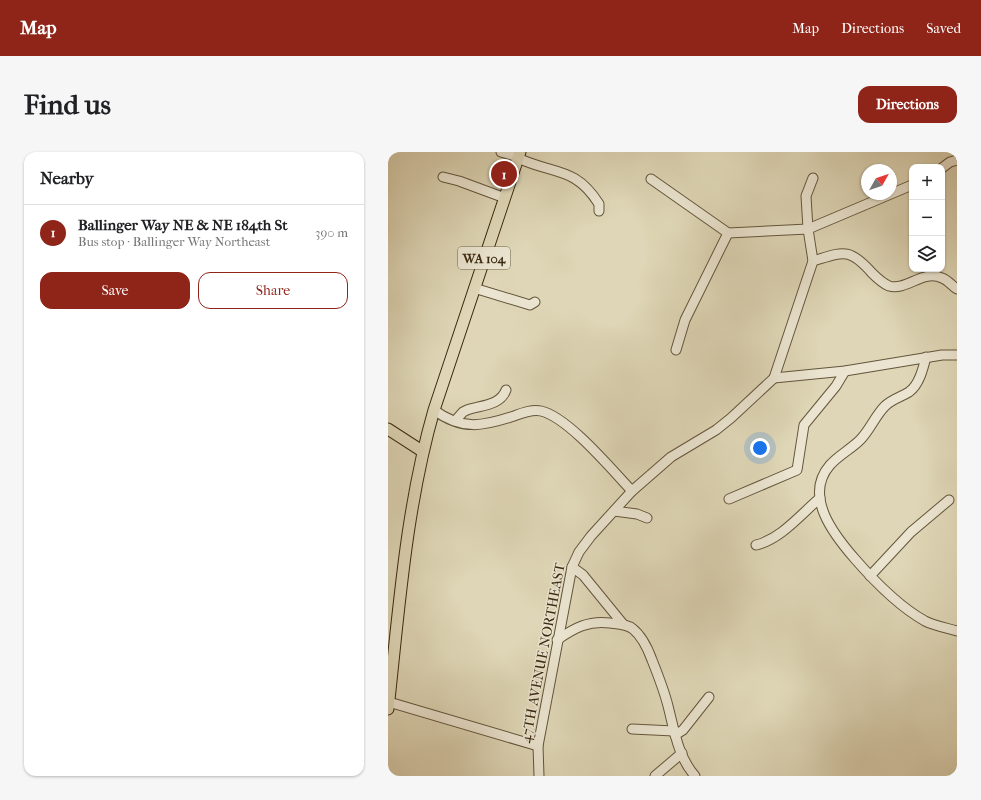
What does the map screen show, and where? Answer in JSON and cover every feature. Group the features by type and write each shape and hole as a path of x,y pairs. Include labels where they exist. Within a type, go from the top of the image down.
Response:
{"main road":[{"name":"WA 104","path":"388,706 407,542 422,451 474,288 519,156"},
{"path":"388,429 422,451"}],"street":[{"path":"501,152 519,156 581,181 599,204 599,211"},
{"path":"945,166 950,162 957,160"},
{"path":"443,177 505,198"},
{"name":"47TH AVENUE NORTHEAST","path":"539,776 538,746 572,567 579,552 587,541 632,491 671,457 726,422 774,378 813,260 808,229 806,196 813,178"},
{"path":"651,179 728,233 808,229 909,187"},
{"path":"676,350 685,320 728,233"},
{"path":"813,260 842,252 862,261 882,282 890,286 901,286 927,276 935,276 944,278 957,289"},
{"path":"474,288 521,303 530,305 535,302"},
{"path":"774,378 845,371 926,358 957,355"},
{"path":"926,358 924,368 915,386 909,392 885,405 860,441 836,458 828,467 820,486 820,498 831,529 870,576 902,605 926,621 957,631"},
{"path":"730,499 797,470 804,425 836,386 845,371"},
{"path":"455,421 463,412 503,397 506,390"},
{"path":"434,410 442,416 455,421 478,426 491,424 527,412 540,411 551,416 568,428 632,491"},
{"path":"756,545 765,543 781,532 820,498"},
{"path":"870,576 911,532 949,500"},
{"path":"614,511 637,514 647,518"},
{"path":"572,567 582,574 623,624"},
{"path":"557,640 583,624 602,622 623,624 632,628 640,636 649,651 661,682 682,753 695,776"},
{"path":"632,729 675,733 683,730 708,697"},
{"path":"388,706 538,746"},
{"path":"655,776 682,753"}],"place":[{"name":"Ballinger Way NE & NE 184th St","path":"504,174"}]}
